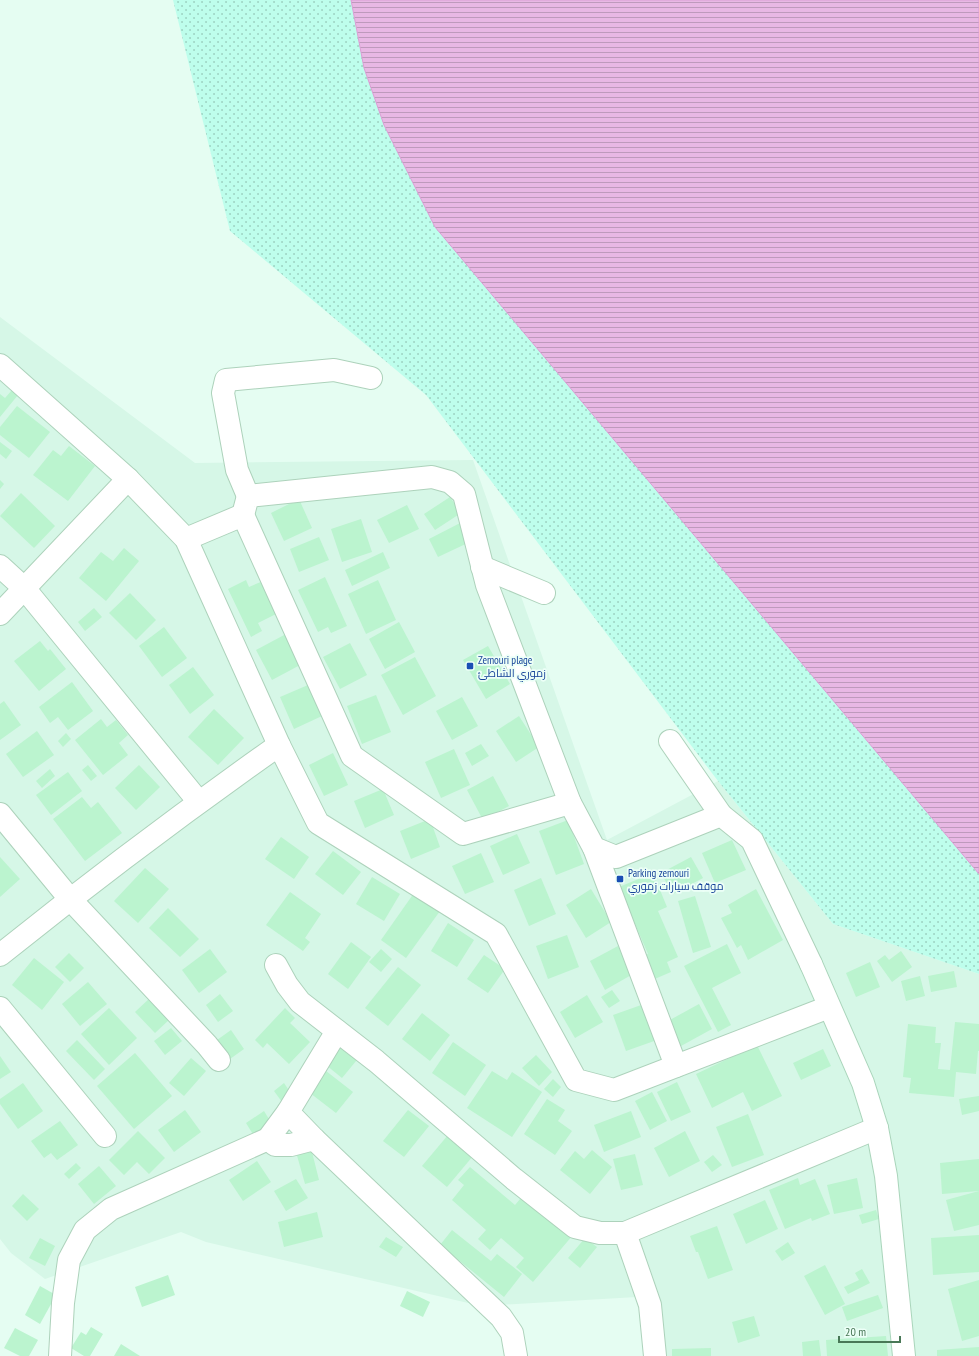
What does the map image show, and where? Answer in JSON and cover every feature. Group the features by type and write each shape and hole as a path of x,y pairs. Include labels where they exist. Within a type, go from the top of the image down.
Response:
{"street":[{"path":"0,365 128,479 186,539 279,745 318,823 496,934 576,1080 614,1090 829,1007"},
{"path":"371,378 334,370 226,380 223,393 245,505 352,756 463,834 570,803"},
{"path":"186,539 245,505 432,477 450,482 464,494 489,592 570,803 594,848 676,1066"},
{"path":"0,614 128,479"},
{"path":"0,566 24,588 199,802"},
{"path":"482,567 544,593"},
{"path":"670,741 722,815 752,840 811,964 863,1083 877,1128 886,1176 904,1356"},
{"path":"0,955 70,899 199,802 279,745"},
{"path":"0,814 70,899 207,1045 219,1060"},
{"path":"594,848 616,857 722,815"},
{"path":"276,965 287,985 300,1002 376,1061 514,1179 575,1227 600,1234 625,1233 877,1128"},
{"path":"0,1008 105,1136"},
{"path":"60,1356 63,1303 69,1260 85,1230 111,1209 268,1139 288,1112 337,1031"},
{"path":"288,1112 314,1139 501,1317 512,1333 516,1356"},
{"path":"268,1139 275,1145 292,1145 314,1139"},
{"path":"625,1233 650,1305 656,1356"}],"shaded area":[{"path":"351,0 979,0 979,874 435,227 384,125 364,68"},
{"path":"0,317 195,463 473,460 607,840 718,781 833,924 979,974 979,1356 646,1356 640,1308 637,1297 481,1306 206,1242 181,1232 45,1279 11,1253 0,1239"}],"sand":[{"path":"173,0 351,0 364,68 384,125 435,227 979,874 979,974 833,924 718,781 426,395 230,231"}],"building":[{"path":"12,390 18,395 0,417 0,394 5,398"},
{"path":"17,406 50,432 29,458 0,435 0,427"},
{"path":"0,442 12,451 6,459 0,454"},
{"path":"69,446 95,466 68,501 33,475 53,450 61,456"},
{"path":"0,480 4,484 0,489"},
{"path":"21,493 55,526 34,548 0,516"},
{"path":"450,497 461,513 435,530 424,514"},
{"path":"299,499 312,528 284,541 271,513"},
{"path":"407,505 419,529 389,543 377,520"},
{"path":"361,519 372,552 342,562 331,529"},
{"path":"462,522 472,541 438,557 429,539"},
{"path":"319,537 329,560 299,572 290,549"},
{"path":"124,548 139,561 106,601 79,578 101,552 113,561"},
{"path":"383,552 390,568 352,586 345,570"},
{"path":"325,577 347,626 331,633 328,627 318,632 298,590"},
{"path":"246,580 249,587 263,581 278,613 258,623 262,631 251,637 228,589"},
{"path":"378,580 396,620 366,634 348,594"},
{"path":"130,593 156,620 136,640 109,613"},
{"path":"94,608 102,617 85,631 78,622"},
{"path":"399,622 415,652 385,669 369,639"},
{"path":"164,627 187,658 162,677 139,646"},
{"path":"286,634 302,664 272,680 256,650"},
{"path":"40,641 48,651 50,649 66,669 39,691 14,661"},
{"path":"350,643 367,675 340,689 323,657"},
{"path":"488,646 510,684 486,699 463,660"},
{"path":"415,657 436,696 403,715 381,675"},
{"path":"193,667 214,695 190,714 169,685"},
{"path":"72,682 93,711 68,730 58,717 50,723 39,707"},
{"path":"308,685 322,716 294,729 280,697"},
{"path":"376,695 391,732 362,744 347,706"},
{"path":"462,697 478,726 452,740 436,711"},
{"path":"4,701 21,725 0,740 0,704"},
{"path":"214,709 244,738 218,765 188,737"},
{"path":"519,716 539,747 516,762 496,731"},
{"path":"101,719 107,727 116,720 128,735 119,743 128,755 103,775 75,740"},
{"path":"37,731 54,755 23,777 6,754"},
{"path":"66,733 71,739 63,747 58,741"},
{"path":"481,744 489,756 472,766 465,753"},
{"path":"454,749 470,785 441,798 425,762"},
{"path":"333,753 348,785 324,796 309,765"},
{"path":"88,765 97,776 91,781 82,770"},
{"path":"139,765 160,787 136,810 115,788"},
{"path":"50,769 55,776 42,788 36,781"},
{"path":"68,772 82,791 51,815 36,795"},
{"path":"493,776 509,806 483,820 467,790"},
{"path":"383,789 394,815 365,828 354,801"},
{"path":"82,797 91,808 98,802 122,833 85,861 53,819"},
{"path":"430,819 440,847 411,859 400,831"},
{"path":"568,820 584,864 556,875 539,831"},
{"path":"517,834 530,863 503,875 490,846"},
{"path":"281,837 309,857 294,879 265,859"},
{"path":"732,840 746,870 715,883 702,853"},
{"path":"333,851 361,872 343,895 315,874"},
{"path":"481,853 494,882 465,894 452,866"},
{"path":"0,857 20,879 0,897"},
{"path":"691,857 703,878 673,894 661,873"},
{"path":"145,868 169,889 138,923 114,901"},
{"path":"653,873 667,907 658,911 678,957 667,962 671,972 650,981 639,958 648,954 619,887"},
{"path":"372,877 400,894 384,921 356,904"},
{"path":"541,878 556,914 529,926 514,890"},
{"path":"591,889 611,922 586,938 566,905"},
{"path":"756,889 783,940 748,960 741,945 737,948 721,918 732,913 728,905"},
{"path":"290,892 321,914 305,938 310,942 303,951 266,925"},
{"path":"414,893 440,911 406,958 381,940"},
{"path":"695,896 711,947 693,953 678,901"},
{"path":"168,908 199,939 180,957 149,928"},
{"path":"448,923 474,940 457,967 431,951"},
{"path":"567,935 579,967 548,979 536,946"},
{"path":"351,942 371,957 348,989 328,974"},
{"path":"727,944 741,973 712,988 731,1025 718,1032 684,966"},
{"path":"618,946 633,974 605,990 590,961"},
{"path":"210,949 227,972 199,993 182,970"},
{"path":"381,949 392,959 381,972 369,962"},
{"path":"901,951 912,967 892,982 877,961 885,955 889,960"},
{"path":"69,953 84,968 70,982 55,967"},
{"path":"484,955 505,969 488,993 467,979"},
{"path":"34,958 64,982 42,1010 12,985"},
{"path":"870,962 880,987 856,997 846,973"},
{"path":"398,967 421,985 388,1026 365,1008"},
{"path":"954,971 957,987 931,992 928,976"},
{"path":"920,976 925,996 906,1001 901,981"},
{"path":"88,982 107,1004 80,1026 62,1004"},
{"path":"612,990 620,1001 609,1008 601,997"},
{"path":"220,994 233,1011 218,1022 206,1005"},
{"path":"587,995 603,1022 575,1038 560,1012"},
{"path":"151,997 171,1018 155,1033 135,1012"},
{"path":"644,1004 657,1040 626,1051 613,1015"},
{"path":"699,1004 712,1029 681,1046 668,1021"},
{"path":"109,1008 137,1038 109,1065 81,1034"},
{"path":"285,1008 295,1018 290,1023 310,1042 289,1064 267,1043 263,1048 255,1040"},
{"path":"422,1013 450,1035 430,1061 402,1039"},
{"path":"955,1022 979,1024 979,1051 976,1074 956,1072 954,1097 909,1093 911,1078 903,1077 908,1024 936,1027 935,1043 941,1043 938,1069 950,1070"},
{"path":"171,1028 182,1041 165,1055 154,1041"},
{"path":"231,1030 244,1049 230,1059 217,1040"},
{"path":"77,1040 105,1069 94,1080 66,1051"},
{"path":"345,1042 361,1055 342,1078 326,1065"},
{"path":"453,1042 486,1065 465,1096 432,1073"},
{"path":"757,1045 782,1096 752,1111 743,1092 712,1108 696,1074"},
{"path":"823,1049 831,1066 801,1080 793,1063"},
{"path":"135,1053 172,1096 134,1129 97,1086"},
{"path":"536,1055 552,1072 539,1086 522,1068"},
{"path":"0,1056 11,1072 0,1079"},
{"path":"191,1058 206,1071 184,1096 169,1083"},
{"path":"326,1071 353,1092 336,1113 310,1093"},
{"path":"492,1071 507,1080 512,1072 542,1092 512,1137 467,1108"},
{"path":"553,1079 561,1087 553,1097 544,1089"},
{"path":"677,1082 691,1112 671,1121 657,1092"},
{"path":"23,1083 43,1111 18,1129 0,1104 0,1099"},
{"path":"284,1083 292,1095 282,1102 274,1091"},
{"path":"652,1092 667,1121 650,1130 635,1101"},
{"path":"979,1096 979,1111 962,1115 959,1099"},
{"path":"547,1099 565,1110 558,1121 572,1131 555,1155 524,1134"},
{"path":"185,1110 201,1132 174,1152 158,1130"},
{"path":"408,1110 429,1126 404,1157 383,1141"},
{"path":"264,1111 272,1124 254,1136 246,1123"},
{"path":"631,1111 641,1137 604,1152 594,1125"},
{"path":"748,1114 764,1155 732,1167 716,1127"},
{"path":"60,1121 78,1145 57,1160 51,1153 44,1158 31,1141"},
{"path":"138,1131 165,1158 149,1174 137,1162 124,1175 109,1160"},
{"path":"685,1131 700,1161 669,1177 654,1148"},
{"path":"448,1135 473,1156 447,1187 422,1166"},
{"path":"311,1148 319,1180 305,1184 296,1152"},
{"path":"592,1150 612,1167 590,1194 560,1170 575,1151 584,1159"},
{"path":"635,1154 643,1185 621,1190 613,1159"},
{"path":"713,1155 722,1165 712,1172 704,1162"},
{"path":"979,1159 979,1191 942,1194 940,1163"},
{"path":"257,1161 271,1182 243,1201 229,1180"},
{"path":"76,1163 81,1168 69,1179 64,1174"},
{"path":"99,1166 116,1186 94,1204 78,1184"},
{"path":"470,1167 515,1205 525,1193 573,1235 533,1282 516,1267 524,1258 501,1238 490,1250 478,1239 486,1230 452,1200 464,1185 458,1180"},
{"path":"798,1178 800,1185 815,1179 830,1214 812,1221 811,1218 785,1229 769,1190"},
{"path":"857,1178 863,1208 834,1214 827,1185"},
{"path":"296,1179 308,1198 286,1211 274,1191"},
{"path":"979,1191 979,1225 954,1231 946,1200"},
{"path":"23,1194 39,1209 27,1221 12,1206"},
{"path":"765,1200 778,1229 746,1244 733,1214"},
{"path":"876,1210 879,1219 862,1224 859,1215"},
{"path":"317,1212 323,1237 284,1247 278,1222"},
{"path":"717,1226 733,1270 708,1279 698,1252 696,1252 690,1236"},
{"path":"452,1230 491,1261 497,1254 522,1274 504,1297 440,1245"},
{"path":"979,1235 979,1272 933,1275 931,1238"},
{"path":"386,1237 403,1247 396,1257 379,1247"},
{"path":"40,1238 55,1246 45,1266 29,1258"},
{"path":"585,1238 597,1247 580,1268 568,1258"},
{"path":"788,1242 795,1253 782,1261 775,1251"},
{"path":"825,1265 845,1304 825,1315 804,1276"},
{"path":"862,1269 870,1283 848,1294 844,1287 859,1280 855,1273"},
{"path":"168,1275 175,1295 142,1307 135,1287"},
{"path":"979,1280 979,1336 962,1341 948,1289"},
{"path":"40,1286 56,1295 40,1324 25,1315"},
{"path":"407,1291 430,1302 423,1317 400,1306"},
{"path":"878,1295 883,1308 847,1321 842,1307"},
{"path":"754,1316 760,1336 738,1343 732,1322"},
{"path":"91,1327 103,1334 90,1356 84,1356 71,1348 81,1332 86,1335"},
{"path":"15,1328 38,1340 29,1356 20,1356 4,1348"},
{"path":"886,1336 888,1356 827,1356 826,1340"},
{"path":"819,1340 821,1356 803,1356 802,1342"},
{"path":"121,1344 140,1356 114,1356"},
{"path":"979,1347 979,1356 937,1356 937,1350"},
{"path":"711,1348 711,1356 672,1356 672,1349"}],"place":[{"name":"Zemouri plage زموري الشاطئ","path":"470,666"},
{"name":"Parking zemouri موقف سيارات زموري","path":"620,879"}]}
